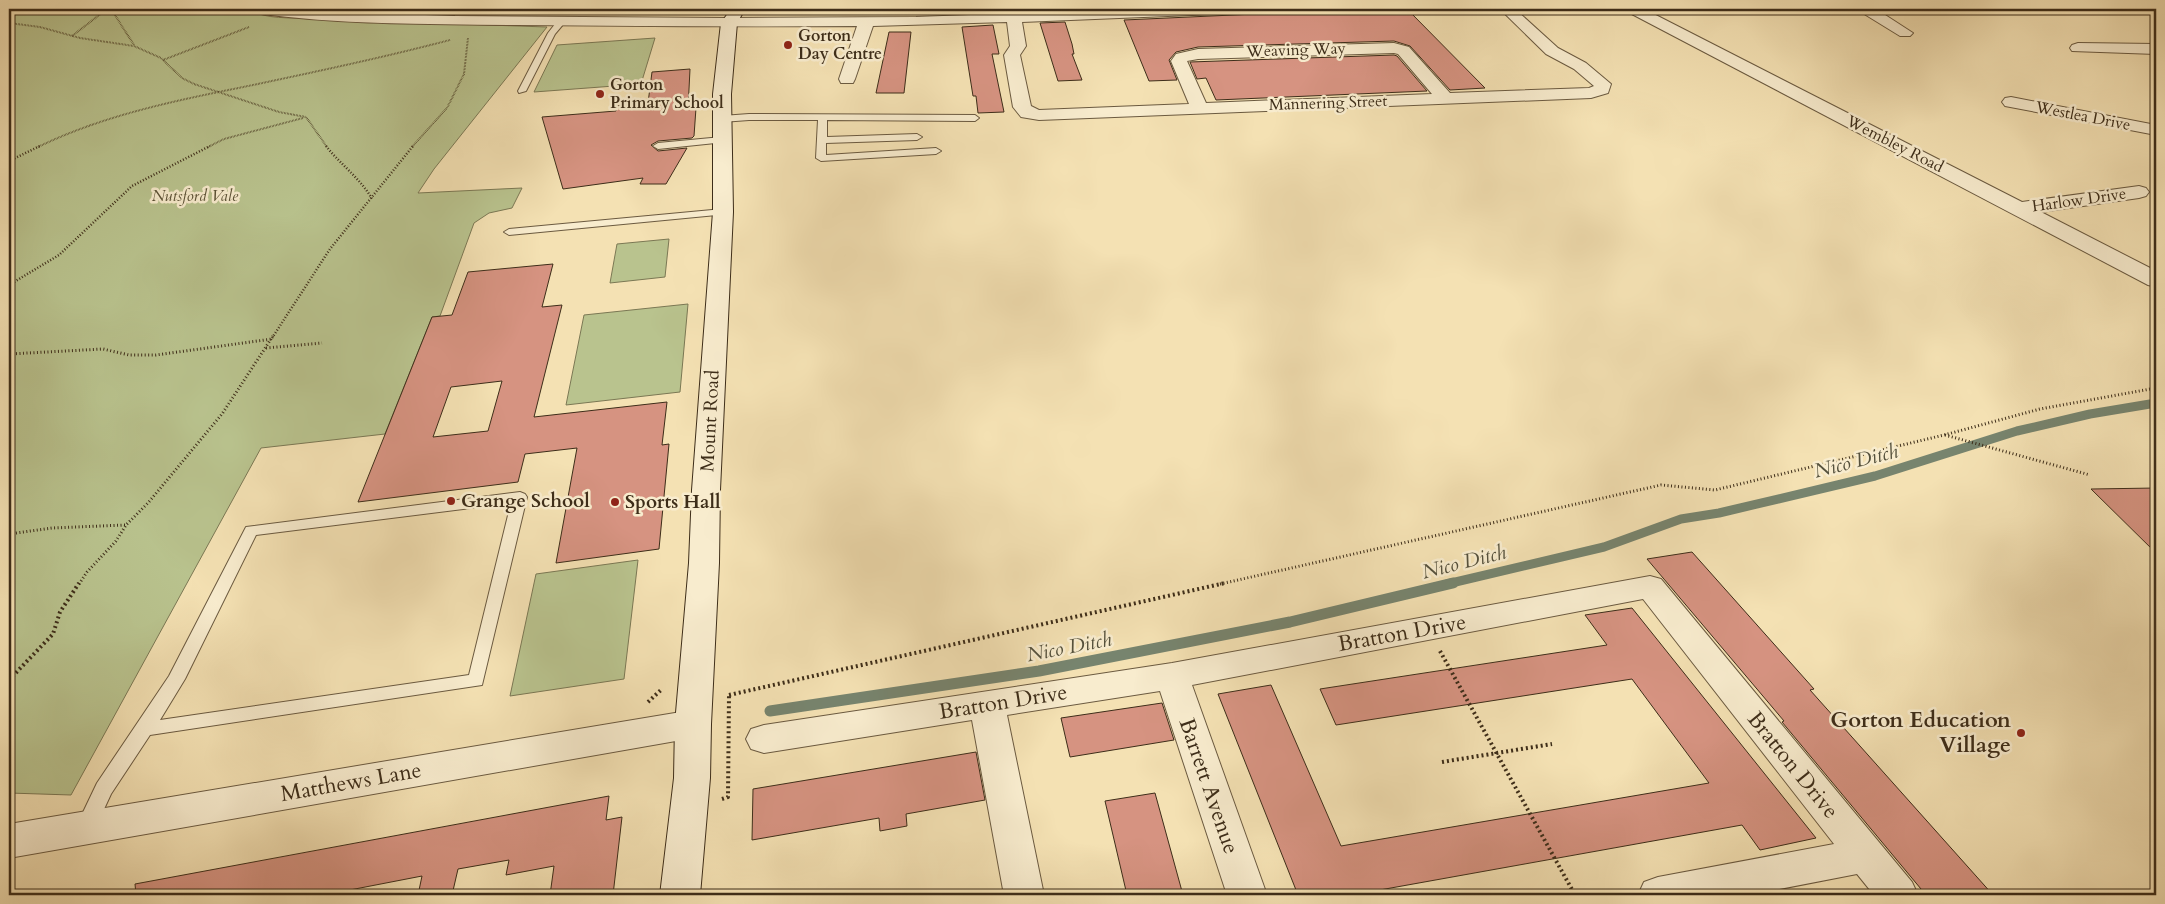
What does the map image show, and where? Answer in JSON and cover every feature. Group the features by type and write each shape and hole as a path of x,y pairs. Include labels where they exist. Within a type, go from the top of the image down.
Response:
{"street":[{"path":"254,9 307,16 459,26 471,15 562,21 733,16 842,16 866,23 918,15 1014,17 1241,9"},
{"name":"Mannering Street","path":"1014,17 1018,46 1012,55 1022,107 1027,113 1039,115 1592,93 1602,89 1603,84 1592,74 1552,51 1507,9"},
{"name":"Wembley Road","path":"1633,9 2156,280"},
{"path":"1866,9 1904,33"},
{"name":"Mount Road","path":"680,895 692,778 693,724 704,563 723,212 722,129 724,64 733,16"},
{"path":"847,79 866,23"},
{"name":"Weaving Way","path":"1200,108 1178,61 1182,57 1198,54 1394,48 1403,50 1445,98"},
{"path":"2078,48 2156,49"},
{"name":"Westlea Drive","path":"2011,102 2156,130"},
{"name":"Harlow Drive","path":"2019,208 2139,192"},
{"name":"Bratton Drive","path":"764,739 1172,676 1650,587 1898,895"},
{"name":"Barrett Avenue","path":"1172,676 1247,895"},
{"path":"987,705 1024,895"},
{"name":"Matthews Lane","path":"9,841 693,724"},
{"path":"1658,895 1866,855"}],"lane":[{"path":"522,91 552,33 562,21"},
{"path":"823,117 821,158 936,151"},
{"path":"658,146 722,129 823,117 975,118"},
{"path":"822,140 917,136"},
{"path":"509,232 723,212"},
{"path":"86,827 104,789 176,679 251,531 520,497 476,680 145,729"}],"path":[{"path":"72,36 109,9 134,46"},
{"path":"163,60 200,47 280,12"},
{"path":"9,161 83,127 152,106 371,60 449,41 459,26 471,15"},
{"path":"9,23 40,27 72,36 134,46 163,60 188,81 279,112 306,117 326,146 348,172 368,190 372,199"},
{"path":"9,680 53,634 60,612 86,572 116,541 126,525 216,422 330,249 430,125 447,108 464,74 465,52 469,39 459,26"},
{"path":"9,285 59,255 132,186 224,139 306,117"},
{"path":"9,354 103,349 129,355 156,355 272,339"},
{"path":"266,348 322,343"},
{"path":"729,695 1661,486 1715,490 2040,410 2156,388"},
{"path":"1944,435 2090,475"},
{"path":"9,534 52,528 126,525"},
{"path":"1428,629 1576,895"},
{"path":"728,770 729,687"},
{"path":"1442,762 1552,744"}],"green space":[{"name":"Nutsford Vale","path":"9,9 249,9 262,15 310,19 547,27 434,169 418,193 522,188 512,208 489,213 474,223 440,316 432,317 385,434 261,448 71,795 9,793"},
{"path":"655,38 641,84 534,92 557,45"},
{"path":"669,239 665,277 610,283 617,244"},
{"path":"688,304 680,392 566,405 584,315"},
{"path":"638,560 624,679 510,696 536,574"}],"building":[{"path":"1410,12 1485,88 1450,90 1410,46 1394,41 1198,47 1176,52 1169,60 1177,80 1149,81 1124,20 1277,13"},
{"path":"1065,22 1072,44 1074,54 1072,54 1082,80 1058,81 1040,23"},
{"path":"993,25 999,54 992,54 1004,112 978,113 976,96 973,96 962,27"},
{"path":"889,32 911,32 904,93 876,93"},
{"path":"1397,56 1427,91 1216,100 1206,78 1197,79 1190,62"},
{"path":"690,69 688,109 696,108 694,136 692,138 658,141 651,145 658,151 687,148 666,184 640,184 643,178 563,189 542,117 616,111 617,106 648,103 652,72"},
{"path":"553,264 542,307 562,305 534,417 667,402 662,445 669,444 659,549 556,563 577,448 525,454 518,482 358,502 432,317 452,315 468,272","holes":["502,381 488,431 433,437 451,387"]},
{"path":"2156,488 2156,553 2091,489"},
{"path":"1692,552 1814,689 1810,690 1993,895 1926,895 1782,722 1784,721 1647,559"},
{"path":"1632,608 1816,838 1760,850 1742,825 1363,893 1364,895 1298,895 1218,694 1271,685 1341,846 1709,783 1632,679 1336,725 1320,689 1607,645 1585,615"},
{"path":"1162,703 1174,740 1070,757 1061,718"},
{"path":"976,752 985,800 906,814 907,826 880,831 879,818 752,840 753,789"},
{"path":"1155,793 1183,895 1127,895 1105,801"},
{"path":"609,796 606,820 622,817 613,895 550,895 554,866 506,875 509,860 458,869 452,895 418,895 422,876 324,895 136,895 135,884"}],"waterway":[{"name":"Nico Ditch","path":"1447,584 1604,547 1681,519 1719,513 1875,476 2017,431 2090,414 2156,403"},
{"name":"Nico Ditch","path":"770,711 1039,671 1290,622 1453,583"}],"place":[{"name":"Gorton Day Centre","path":"788,45"},
{"name":"Gorton Primary School","path":"600,94"},
{"name":"Grange School","path":"451,501"},
{"name":"Sports Hall","path":"615,502"},
{"name":"Gorton Education Village","path":"2021,733"}]}
